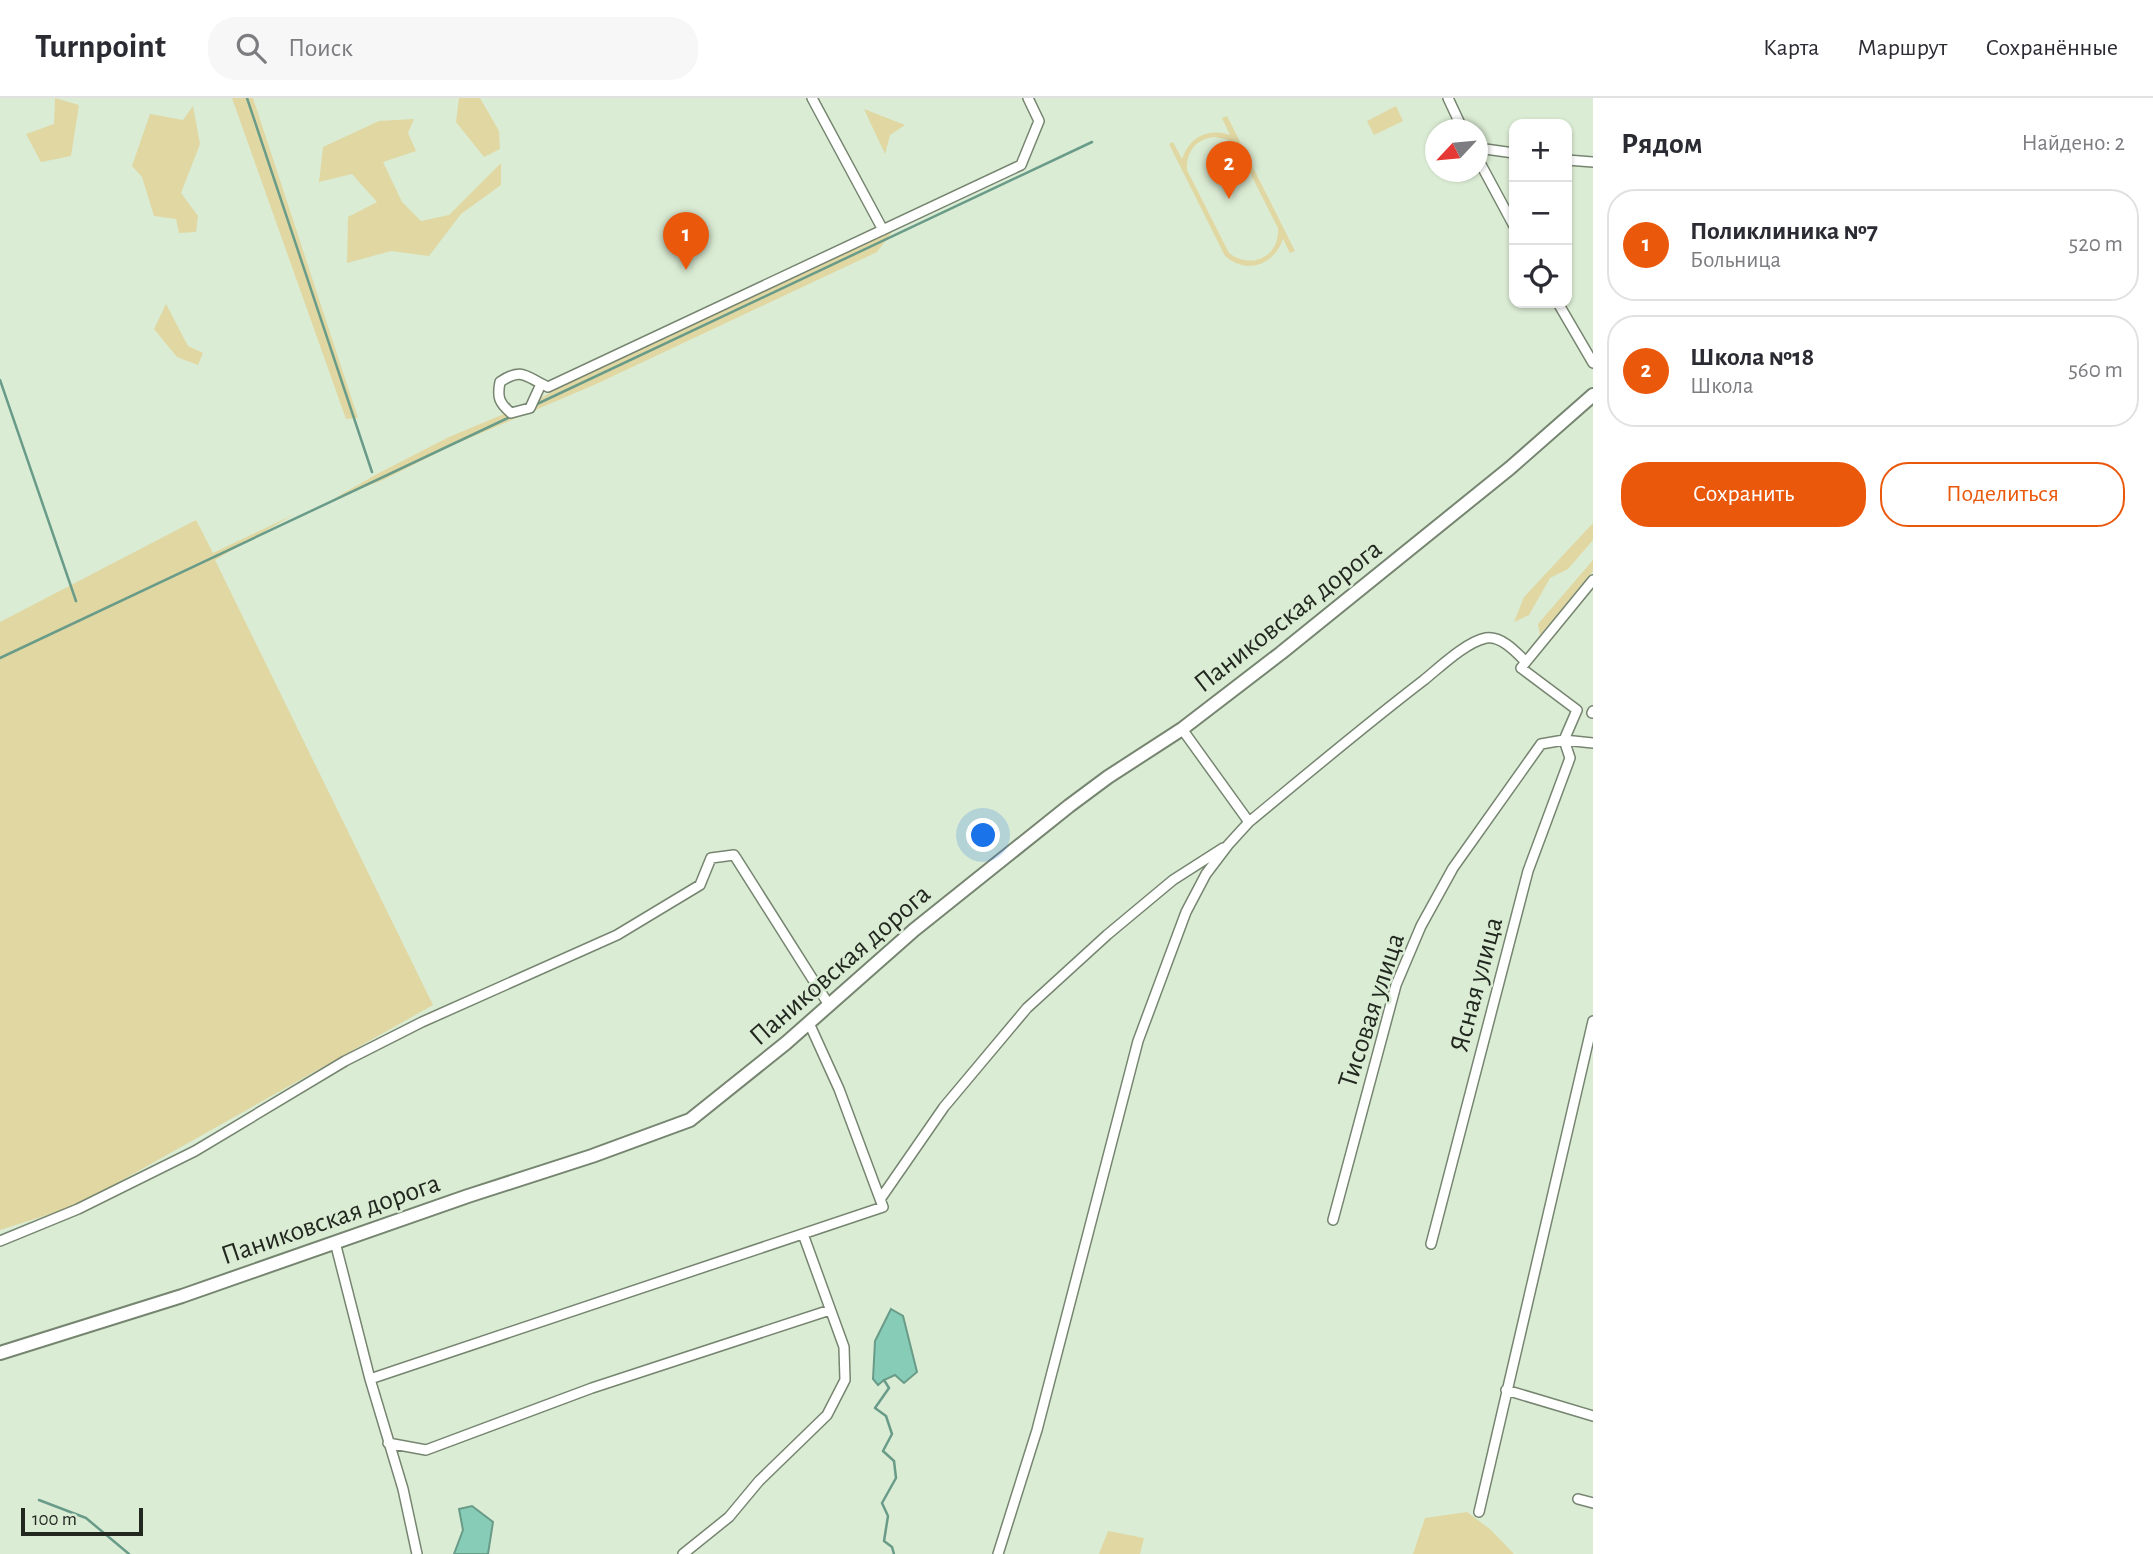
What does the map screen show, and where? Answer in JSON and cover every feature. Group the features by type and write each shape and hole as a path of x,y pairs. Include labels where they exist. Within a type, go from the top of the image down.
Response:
{"street":[{"path":"812,98 883,230"},
{"path":"541,384 530,408 522,411 511,413 502,406 497,395 500,382 511,374 525,374 548,387 1021,165 1039,121 1028,98"},
{"path":"1448,98 1458,119"},
{"path":"1488,149 1509,152"},
{"path":"1572,160 1593,162"},
{"path":"1488,178 1509,217"},
{"path":"1561,308 1593,363"},
{"name":"Паниковская дорога","path":"0,1353 182,1296 690,1120 809,1023 914,930 1069,806 1182,729 1281,653 1510,468 1593,395"},
{"path":"1593,580 1521,668 1577,710 1564,740 1593,743"},
{"path":"998,1554 1037,1430 1138,1041 1186,912 1206,873 1249,822 1465,648 1486,638 1498,639 1526,662"},
{"path":"1182,729 1249,822"},
{"name":"Тисовая улица","path":"1333,1220 1396,985 1421,926 1453,868 1541,744 1564,740"},
{"name":"Ясная улица","path":"1431,1244 1528,871 1570,758 1564,740"},
{"path":"880,1199 944,1107 1027,1008 1173,880 1227,845"},
{"path":"0,1241 78,1209 195,1151 345,1061 422,1021 617,935 700,885 711,858 734,855 829,1005"},
{"path":"1479,1512 1593,1021"},
{"path":"370,1379 883,1207 839,1089 809,1023"},
{"path":"683,1554 729,1517 759,1481 827,1415 845,1380 844,1347 803,1234"},
{"path":"335,1242 370,1379 403,1489 417,1554"},
{"path":"388,1443 426,1450 592,1388 830,1310"},
{"path":"1506,1390 1593,1416"},
{"path":"1578,1499 1593,1503"}],"shaded area":[{"path":"55,98 79,105 71,156 41,162 26,134 54,124"},
{"path":"232,98 253,98 358,418 346,419"},
{"path":"459,98 480,98 499,131 500,149 484,157 456,122"},
{"path":"193,106 200,144 181,193 198,216 196,232 179,233 176,219 154,216 142,177 132,166 150,114 183,120"},
{"path":"1396,106 1403,121 1374,135 1367,121"},
{"path":"864,109 905,125 890,135 885,154"},
{"path":"1227,116 1295,251 1290,253 1283,239 1273,255 1259,264 1242,265 1225,256 1169,144 1173,142 1182,159 1195,139 1207,133 1230,135 1222,118","holes":["1214,137 1226,139 1236,145 1278,228 1274,247 1262,258 1255,260 1238,258 1229,253 1187,170 1190,152 1202,140"]},
{"path":"414,119 408,133 416,151 383,162 402,202 421,221 449,215 501,163 501,185 461,214 429,256 391,251 347,263 348,217 377,202 352,174 319,182 323,147 379,121"},
{"path":"896,227 877,252 594,385 453,445 383,480 335,498 449,437 535,401 605,363"},
{"path":"166,304 188,346 203,353 198,365 177,357 154,329"},
{"path":"295,514 215,560 433,1005 78,1205 0,1230 0,622 196,520 213,553"},
{"path":"1593,523 1593,540 1568,569 1550,578 1529,615 1514,622 1524,597"},
{"path":"1593,560 1593,571 1540,635 1538,624"},
{"path":"1467,1512 1491,1530 1514,1554 1413,1554 1425,1518"},
{"path":"1108,1531 1144,1538 1140,1554 1099,1554"}],"water":[{"path":"891,1309 903,1316 917,1372 904,1383 895,1375 878,1385 873,1379 875,1341"},
{"path":"472,1506 493,1522 488,1554 454,1554 463,1530 459,1509"}],"waterway":[{"path":"247,98 372,472"},
{"path":"535,405 1092,142"},
{"path":"0,380 76,601"},
{"path":"0,658 510,417"},
{"path":"884,1380 889,1388 875,1408 886,1416 892,1434 883,1451 894,1461 896,1478 882,1503 888,1516 884,1541 892,1547 894,1554"},
{"path":"39,1500 86,1518 129,1554"}],"place":[{"name":"Школа №18","path":"1229,199"},
{"name":"Поликлиника №7","path":"686,270"}]}
